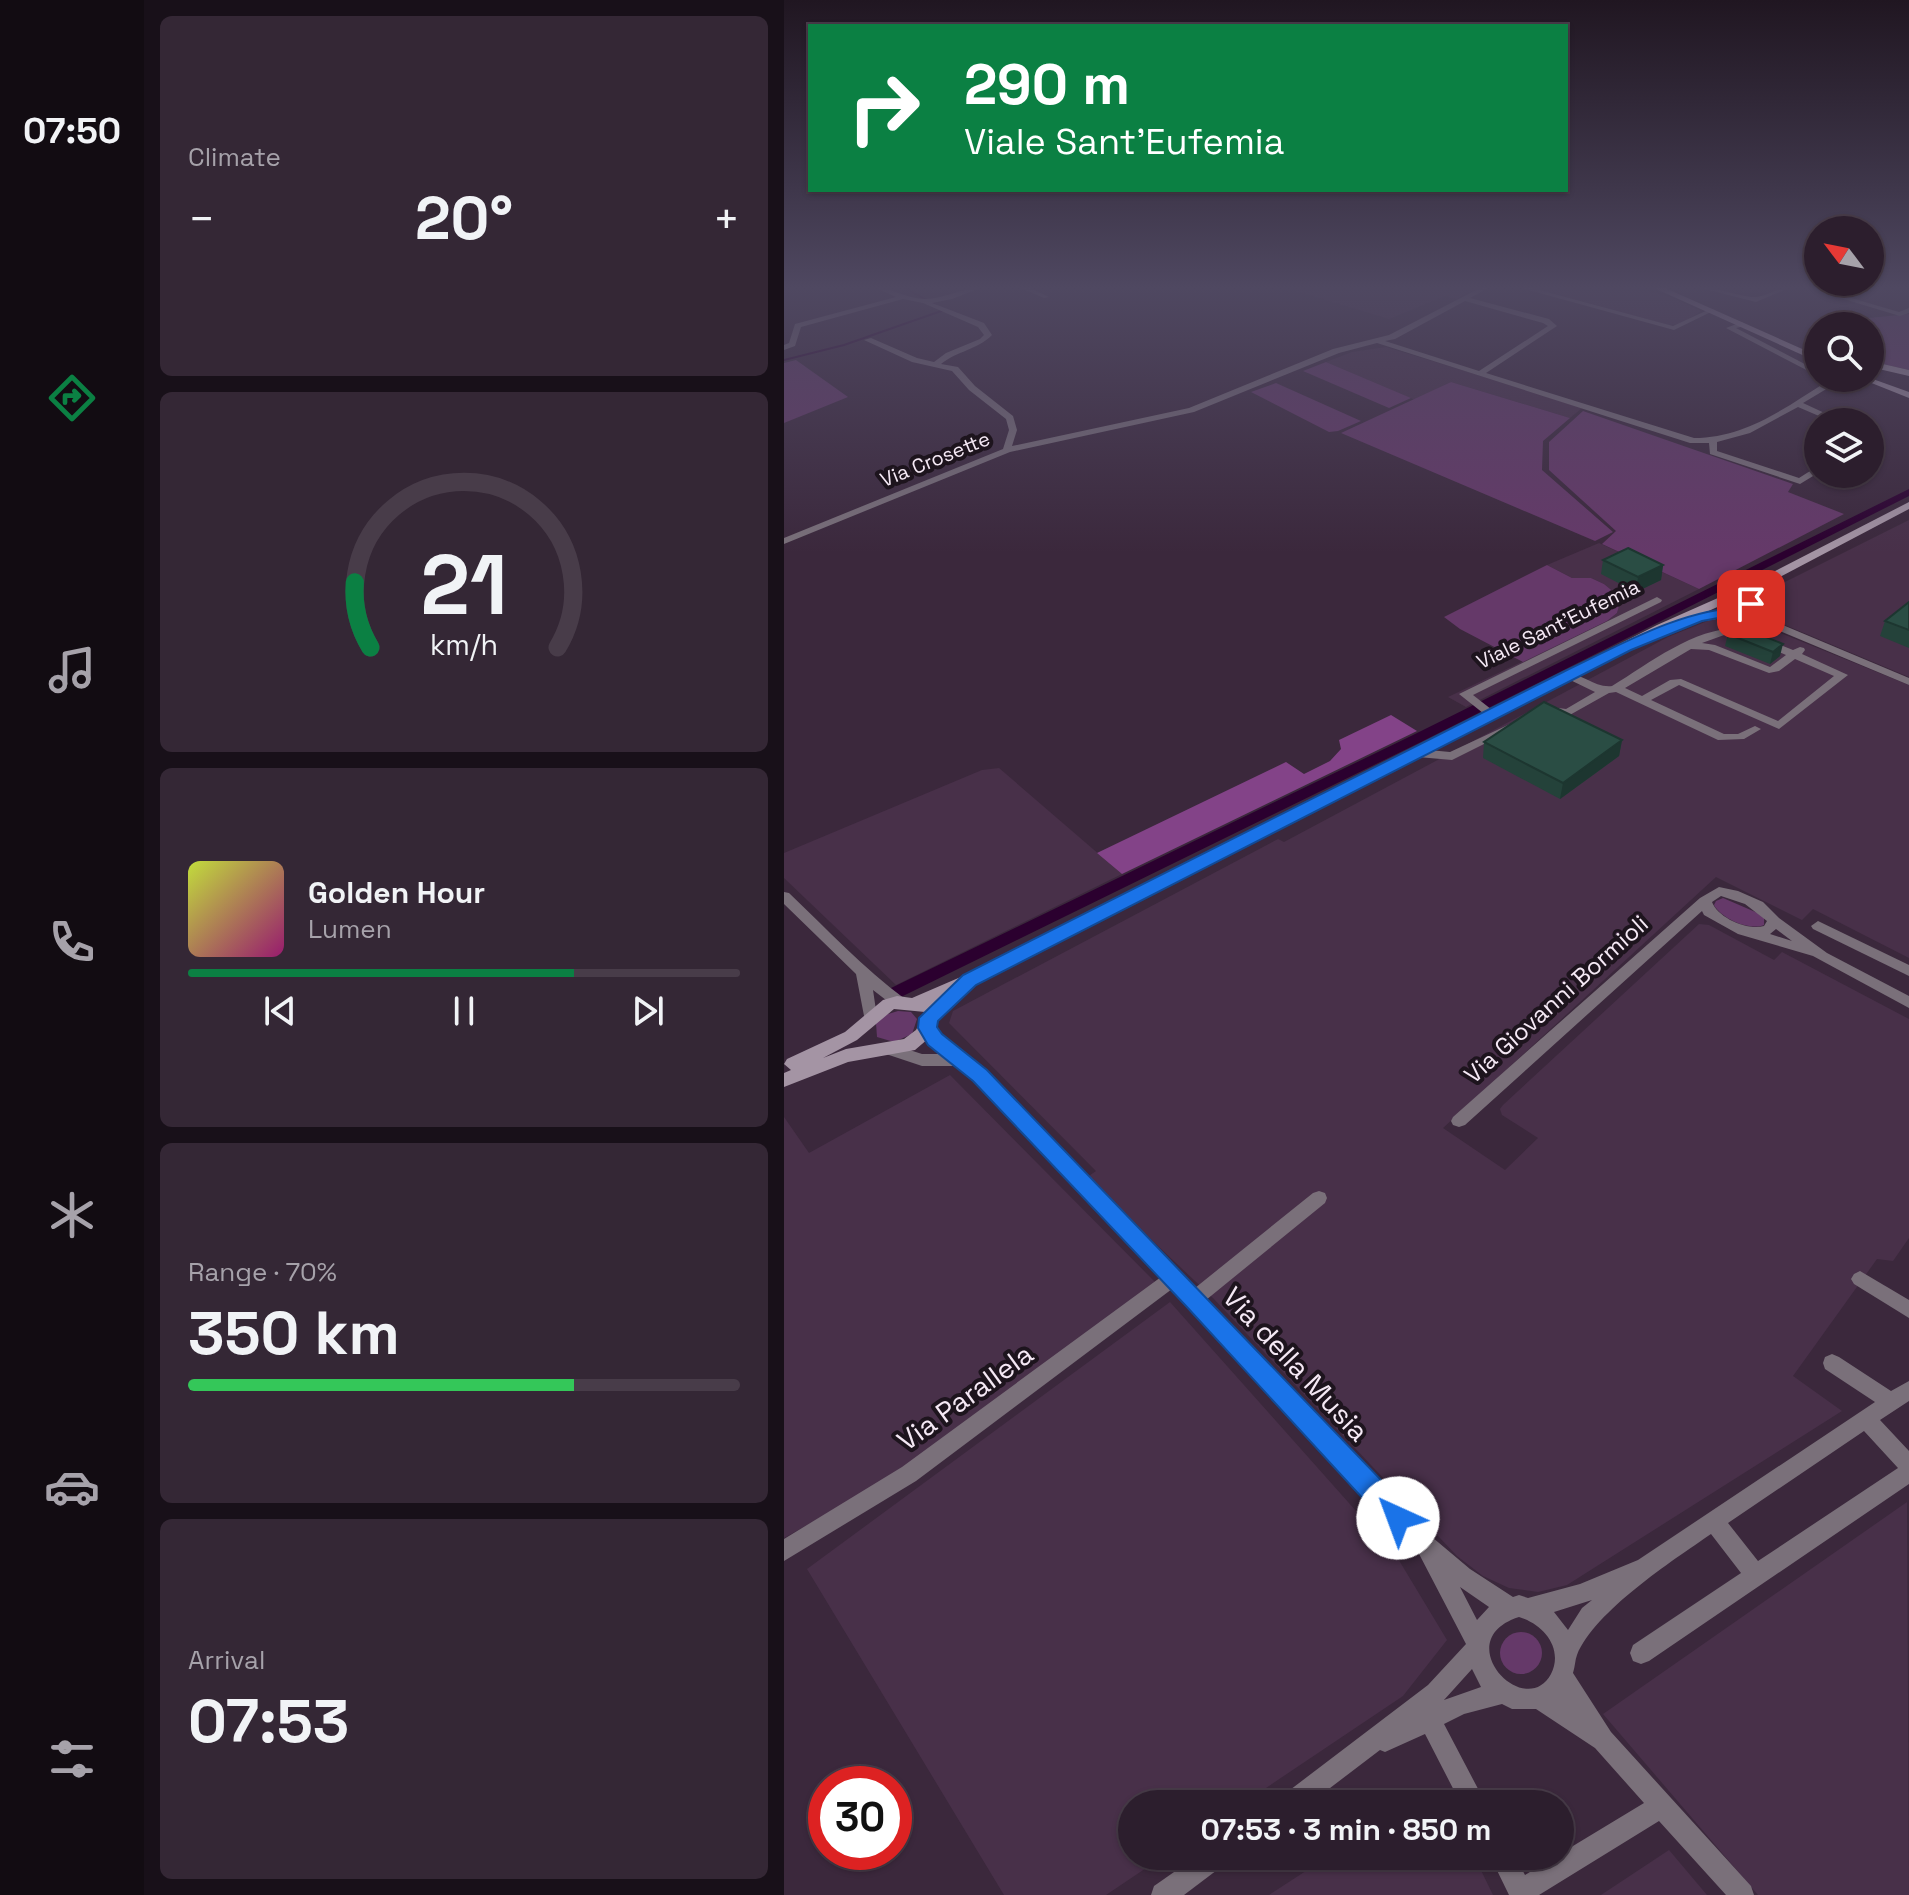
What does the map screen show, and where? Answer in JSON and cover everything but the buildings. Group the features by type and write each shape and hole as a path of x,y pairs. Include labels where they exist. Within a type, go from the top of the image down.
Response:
{"main road":[{"path":"1884,386 1909,395"},
{"path":"784,1068 849,1038 886,1006 906,1003 969,980 1418,753 1487,712 1758,584 1909,505"},
{"path":"1626,647 1699,618 1747,612 1758,584"},
{"path":"1724,599 1751,604"},
{"path":"1724,599 1721,608 1733,613"},
{"path":"784,1080 827,1062 909,1045 969,980"},
{"path":"906,1003 924,1009 928,1023"},
{"path":"867,1022 865,1038 885,1049"}],"street":[{"path":"962,376 1010,418 1013,430 1007,450"},
{"name":"Via Crosette","path":"784,541 1007,450 1191,410 1273,376"},
{"path":"1492,376 1693,441 1713,443 1734,437 1815,392"},
{"path":"1796,403 1808,408"},
{"path":"1713,443 1713,452 1800,481 1804,478"},
{"name":"Viale Sant'Eufemia","path":"1487,712 1465,696 1657,600"},
{"path":"1751,604 1778,626"},
{"path":"1733,613 1778,626 1909,682"},
{"path":"1541,710 1568,713 1691,646 1712,641 1727,630 1735,630 1842,675 1779,726 1679,681 1643,700"},
{"path":"1712,641 1769,670 1775,669 1811,641"},
{"path":"1568,675 1643,700 1722,738 1740,737 1755,729"},
{"path":"1418,753 1452,756 1527,718"},
{"name":"Via Giovanni Bormioli","path":"1459,1121 1688,916 1707,906 1714,893 1731,893 1767,911 1774,921 1822,956"},
{"path":"784,896 877,986 906,1003"},
{"name":"Via Giovanni Bormioli","path":"1707,906 1756,934 1822,956 1907,998"},
{"path":"1756,934 1772,927 1774,921"},
{"path":"1818,926 1909,971"},
{"path":"862,969 867,1022"},
{"name":"Via della Musia","path":"928,1023 935,1040 980,1076 1419,1539 1463,1576 1554,1624 1566,1652"},
{"path":"885,1049 922,1060 958,1060"},
{"name":"Via della Musia","path":"1194,1299 1319,1198"},
{"name":"Via Parallela","path":"784,1551 909,1474 1173,1278"},
{"path":"1860,1279 1909,1310"},
{"path":"1832,1363 1892,1402"},
{"path":"1538,1698 1557,1685 1566,1652 1590,1616 1648,1565 1909,1390"},
{"path":"1867,1420 1909,1465"},
{"path":"1641,1653 1909,1472"},
{"path":"1713,1520 1756,1575"},
{"name":"Via della Musia","path":"1419,1539 1450,1588 1478,1646 1484,1673 1502,1693"},
{"path":"1309,1790 1436,1693 1478,1646 1487,1621 1519,1608 1581,1594 1648,1565"},
{"path":"1562,1675 1603,1740 1742,1895"},
{"path":"1356,1756 1461,1704 1502,1693 1514,1698 1538,1698 1603,1740"},
{"path":"1429,1719 1467,1790"},
{"path":"1574,1860 1663,1805"},
{"path":"1163,1895 1198,1870"},
{"path":"1509,1870 1521,1892 1557,1870"}],"shaded area":[{"path":"784,376 819,376 848,397 784,423"},
{"path":"1316,376 1360,376 1411,398 1389,408"},
{"path":"1360,376 1481,376 1582,408 1570,418 1451,382 1415,400"},
{"path":"1451,382 1570,418 1543,441 1542,470 1613,532 1595,541 1341,433"},
{"path":"1276,383 1361,421 1329,432 1251,392"},
{"path":"1583,411 1793,484 1788,492 1844,514 1699,589 1602,544 1616,531 1549,470 1549,442"},
{"path":"1909,520 1909,677 1785,625 1774,613 1771,604 1773,593 1781,584"},
{"path":"1599,543 1699,589 1466,707 1448,697 1607,621 1617,613 1620,603 1615,593 1604,584 1591,578 1572,578 1547,565"},
{"path":"1547,565 1572,578 1591,578 1604,584 1615,593 1620,603 1617,613 1607,621 1523,662 1460,629 1444,617"},
{"path":"1710,620 1761,625 1909,685 1909,958 1813,909 1802,920 1716,877 1443,1128 1505,1170 1538,1138 1502,1115 1500,1109 1503,1105 1699,924 1709,925 1774,960 1782,952 1909,1019 1909,1238 1893,1261 1877,1259 1793,1376 1842,1411 1567,1585 1538,1592 1509,1588 1483,1576 1457,1556 1213,1298 1086,1178 1096,1171 949,1023 953,1011 1278,839 1284,842 1668,637"},
{"path":"1391,715 1417,731 1122,874 1097,853 1286,762 1304,774 1330,761 1341,749 1339,740"},
{"path":"999,768 1122,874 896,985 784,878 784,853 982,770"},
{"path":"1723,898 1760,914 1764,917 1764,925 1744,925 1729,919 1714,905"},
{"path":"898,1011 911,1012 917,1019 912,1034 894,1042 877,1037 876,1023 885,1015"},
{"path":"950,1075 1155,1282 997,1402 870,1490 784,1538 784,1117 809,1153"},
{"path":"1170,1302 1397,1557 1447,1640 1403,1696 1263,1790 1118,1790 1118,1870 1143,1870 1106,1895 1004,1895 807,1569"},
{"path":"1907,1502 1909,1895 1758,1895 1603,1714"},
{"path":"1521,1632 1536,1638 1542,1653 1536,1668 1521,1674 1506,1668 1500,1653 1506,1638"},
{"path":"1669,1850 1707,1895 1601,1895"},
{"path":"1307,1870 1481,1870 1493,1895 1269,1895"}],"waterway":[{"path":"897,992 1416,739 1909,492"}],"route":[{"path":"1398,1518 980,1076 935,1040 927,1028 929,1018 969,980 1568,675 1626,647 1699,618 1747,612 1752,609 1751,604"}]}
